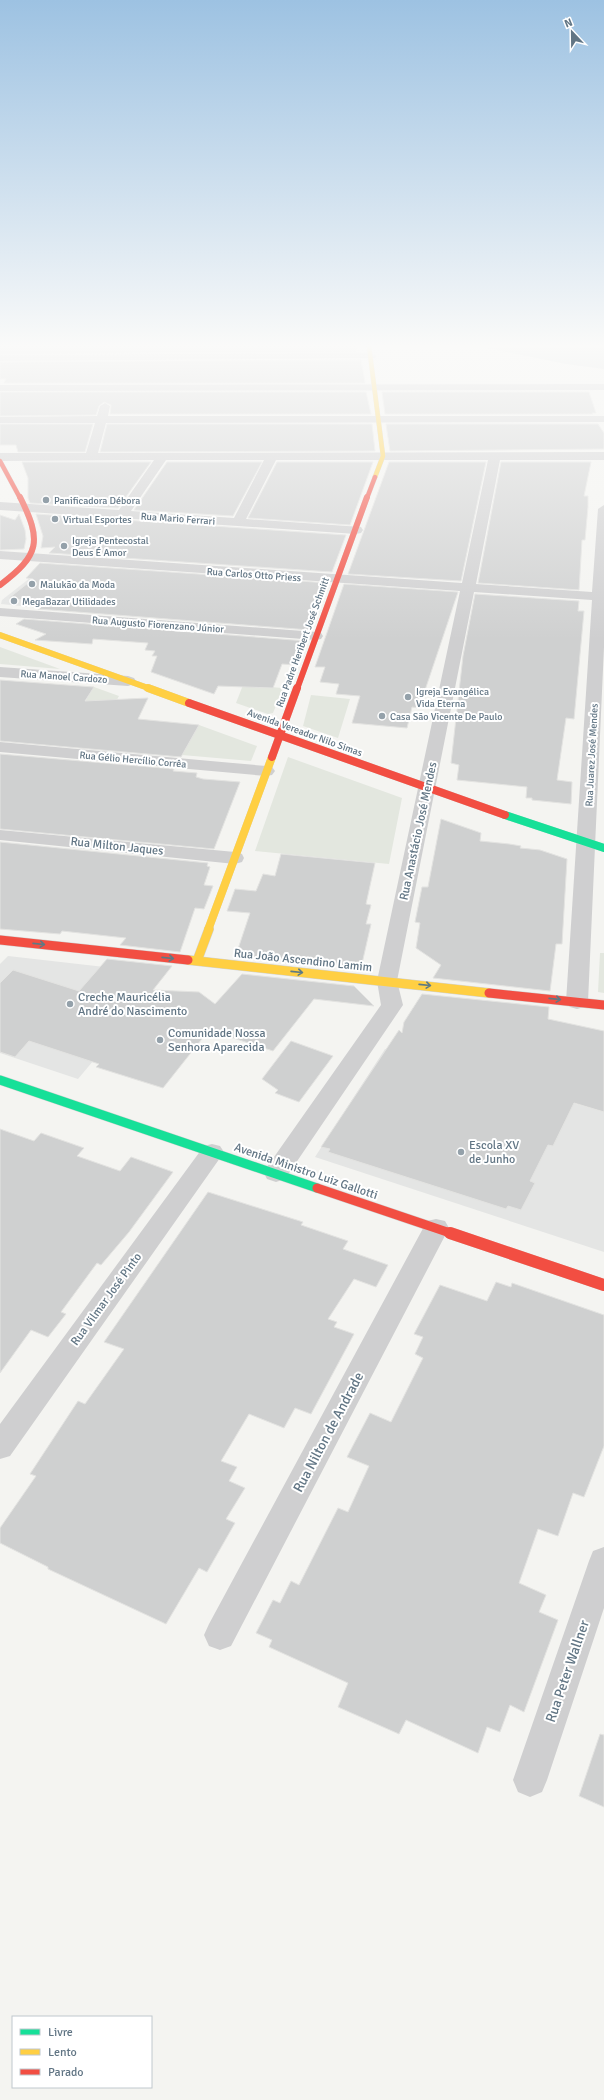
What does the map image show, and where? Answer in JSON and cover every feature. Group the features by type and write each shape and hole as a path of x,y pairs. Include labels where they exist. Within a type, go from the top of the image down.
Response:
{"street":[{"path":"90,457 94,444"},
{"name":"Rua Padre Heribert José Schmitt","path":"197,961 383,456 381,444"},
{"path":"238,522 272,456"},
{"name":"Rua Anastácio José Mendes","path":"276,1173 392,1005 387,981 495,456"},
{"path":"0,457 604,456"},
{"path":"123,514 162,457"},
{"path":"0,461 35,534 34,546 22,566 0,585"},
{"name":"Rua Mario Ferrari","path":"0,506 356,530"},
{"name":"Rua Juarez José Mendes","path":"577,1002 602,597 604,509"},
{"name":"Rua Carlos Otto Priess","path":"0,555 602,597"},
{"name":"Rua Augusto Fiorenzano Júnior","path":"0,612 316,636"},
{"name":"Avenida Vereador Nilo Simas","path":"0,635 280,733 427,787 604,848"},
{"name":"Rua Manoel Cardozo","path":"0,672 128,681"},
{"name":"Rua Gélio Hercílio Corrêa","path":"0,747 266,771"},
{"name":"Rua Milton Jaques","path":"0,835 235,858"},
{"name":"Rua João Ascendino Lamim","path":"0,940 604,1005"},
{"name":"Avenida Ministro Luiz Gallotti","path":"2,1083 276,1173 604,1284"},
{"name":"Rua Vilmar José Pinto","path":"0,1447 212,1152"},
{"name":"Rua Nilton de Andrade","path":"220,1635 436,1228"},
{"name":"Rua Peter Wallner","path":"530,1780 604,1561"}],"shaded area":[{"path":"30,578 102,583 51,609 1,604 2,600"},
{"path":"0,647 60,669 0,664"},
{"path":"243,685 283,688 273,713 268,714 236,703"},
{"path":"94,687 119,696 90,747 59,744"},
{"path":"311,695 350,699 338,738 303,726"},
{"path":"199,725 257,746 251,761 182,755"},
{"path":"288,757 402,798 389,864 255,851"},
{"path":"600,953 604,953 604,993 598,992"},
{"name":"Creche Mauricélia André do Nascimento","path":"8,956 166,974 78,1079 0,1053 0,964"},
{"name":"Escola XV de Junho","path":"385,1049 604,1112 604,1252 315,1157"}],"building":[{"path":"87,444 85,452 18,452 16,445 0,445"},
{"path":"102,444 374,444 375,451 100,452"},
{"path":"389,444 604,444 604,449 390,451"},
{"path":"22,462 151,462 118,508 30,503 28,498 28,478"},
{"path":"167,462 262,462 233,516 134,510"},
{"path":"277,462 373,462 350,525 248,518"},
{"path":"389,462 486,462 461,581 348,574"},
{"path":"501,462 591,462 584,496 588,496 588,507 585,540 582,540 579,590 478,583"},
{"path":"19,514 25,530 26,539 24,549 0,550 0,515 15,520"},
{"path":"36,514 346,535 332,572 49,553 55,547 41,548 43,536"},
{"path":"40,563 328,583 310,630 38,609 47,603 9,598 33,579 26,578"},
{"path":"344,584 458,592 419,708 412,707 407,728 352,723 360,696 336,694 339,684 320,682 325,667 315,667"},
{"path":"475,594 579,601 578,611 584,611 574,719 566,718 557,780 572,782 571,804 526,798 527,787 457,780 459,765 451,763 463,656"},
{"path":"24,619 306,641 297,665 282,664 273,688 218,686 214,694 151,672 157,656 152,656 155,651 145,650 148,643 93,639 92,644 35,640 46,634 16,624"},
{"path":"0,680 94,687 85,701 148,698 138,719 199,725 181,757 0,741"},
{"path":"0,754 174,769 173,771 197,773 196,777 203,779 240,782 214,849 0,829"},
{"path":"441,819 481,833 480,841 521,846 520,848 540,850 567,859 562,944 556,944 550,991 433,978 441,965 416,948 420,923 415,922 422,887 428,887"},
{"path":"0,842 208,863 207,866 210,867 204,885 213,886 204,909 195,908 180,952 120,945 126,938 62,931 60,934 0,929"},
{"path":"281,854 375,863 366,904 371,905 366,924 371,924 361,968 331,964 335,968 255,959 256,958 236,955 250,913 227,911 235,889 256,891 263,874 275,876"},
{"path":"107,959 172,966 153,990 199,992 215,1004 242,974 354,986 374,1006 314,999 273,1051 209,1030 163,1088 96,1067 99,1064 29,1041 15,1057 0,1052 0,983 13,970 79,991"},
{"name":"Escola XV de Junho","path":"422,994 549,1007 548,1019 604,1031 604,1112 574,1103 553,1146 548,1145 530,1181 535,1183 521,1210 508,1206 506,1209 328,1152 330,1149 321,1147 399,1030 402,1033 404,1022"},
{"path":"291,1041 333,1056 299,1102 275,1093 278,1090 262,1079"},
{"path":"0,1129 34,1141 41,1133 84,1148 77,1156 120,1171 131,1157 173,1172 129,1232 101,1265 97,1263 61,1312 66,1314 48,1337 31,1330 0,1373"},
{"path":"208,1192 303,1222 301,1225 348,1241 343,1249 388,1265 376,1287 354,1279 328,1319 337,1322 334,1327 354,1334 311,1414 295,1408 284,1428 249,1414 221,1461 237,1467 229,1481 245,1488 226,1519 235,1523 207,1572 199,1568 166,1624 48,1569 48,1567 0,1543 0,1528 36,1476 30,1474 78,1401 85,1404 124,1349 104,1342"},
{"path":"496,1282 511,1287 512,1283 604,1315 604,1446 584,1497 573,1493 558,1536 538,1529 519,1583 546,1595 539,1612 558,1620 524,1712 510,1705 500,1732 487,1727 478,1753 406,1720 399,1734 338,1707 348,1683 269,1647 272,1640 256,1633 273,1600 280,1603 291,1581 299,1585 338,1508 348,1512 369,1466 347,1457 370,1413 391,1422 423,1358 415,1354 423,1337 414,1334 440,1285 487,1301"},
{"path":"600,1734 604,1735 604,1807 579,1796"}],"traffic: fast":[{"path":"505,815 604,848"},
{"path":"0,1080 317,1188"}],"traffic: slow":[{"path":"375,477 383,456 381,444"},
{"path":"0,635 189,703"},
{"path":"197,961 272,757"},
{"path":"188,960 489,993"}],"traffic: jam":[{"path":"0,461 26,510 34,529 35,537 32,552 24,565 0,585"},
{"path":"272,757 375,477"},
{"path":"189,703 505,815"},
{"path":"0,940 188,960"},
{"path":"489,993 604,1005"},
{"path":"317,1188 604,1285"}],"place":[{"name":"Panificadora Débora","path":"46,500"},
{"name":"Virtual Esportes","path":"55,519"},
{"name":"Igreja Pentecostal Deus É Amor","path":"64,546"},
{"name":"Malukão da Moda","path":"32,584"},
{"name":"MegaBazar Utilidades","path":"14,601"},
{"name":"Igreja Evangélica Vida Eterna","path":"408,697"},
{"name":"Casa São Vicente De Paulo","path":"382,716"},
{"name":"Creche Mauricélia André do Nascimento","path":"70,1004"},
{"name":"Comunidade Nossa Senhora Aparecida","path":"160,1040"},
{"name":"Escola XV de Junho","path":"461,1152"}]}
